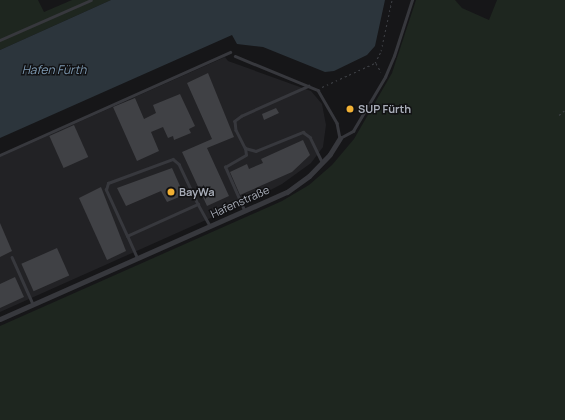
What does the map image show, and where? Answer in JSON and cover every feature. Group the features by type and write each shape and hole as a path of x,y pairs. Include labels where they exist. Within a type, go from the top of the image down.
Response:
{"street":[{"name":"Hafenstraße","path":"0,319 287,192 309,176 322,162 340,138"}],"lane":[{"path":"0,40 91,0"},
{"path":"235,56 309,85 318,90 337,123 340,138 353,131 385,77 394,56 412,0"},
{"path":"0,154 230,52"},
{"path":"244,211 225,167 246,156 245,148 236,130 235,121 309,85"},
{"path":"245,148 256,151 303,132 310,137 322,162"},
{"path":"137,258 106,190 108,183 173,159 178,164 210,226"},
{"path":"127,236 198,204"},
{"path":"12,257 33,304"}],"path":[{"path":"318,90 360,68 375,63 381,50 392,0"},
{"path":"375,63 385,77"},
{"path":"559,114 565,110"}],"shaded area":[{"path":"0,0 38,0 44,12 72,0 111,0 0,50"},
{"path":"416,0 455,0 462,8 489,20 497,0 565,0 565,420 0,420 0,326 282,201 309,185 332,165 354,139 392,73"},
{"path":"225,57 228,61 311,91 322,104 326,125 323,147 311,163 282,184 253,199 0,312 0,157"}],"water":[{"name":"Hafen Fürth","path":"111,0 385,0 375,46 367,55 334,71 325,72 263,47 237,44 232,35 0,138 0,50"}],"building":[{"path":"208,73 234,137 207,148 229,196 207,206 182,152 212,139 187,83"},
{"path":"180,94 195,126 189,129 191,133 174,140 173,136 168,138 163,127 151,132 159,151 137,161 113,107 135,98 144,119 156,113 153,105"},
{"path":"276,108 279,113 264,120 262,114"},
{"path":"74,125 88,157 64,168 49,136"},
{"path":"303,140 310,155 292,172 240,195 230,172 247,164 249,169 263,163 261,159"},
{"path":"172,168 184,195 167,202 161,191 126,206 117,188"},
{"path":"101,187 126,251 107,260 79,198"},
{"path":"0,223 12,251 0,257"},
{"path":"57,248 69,275 34,291 21,264"},
{"path":"15,277 24,297 0,308 0,284"}],"place":[{"name":"SUP Fürth","path":"350,109"},
{"name":"BayWa","path":"171,192"}]}
